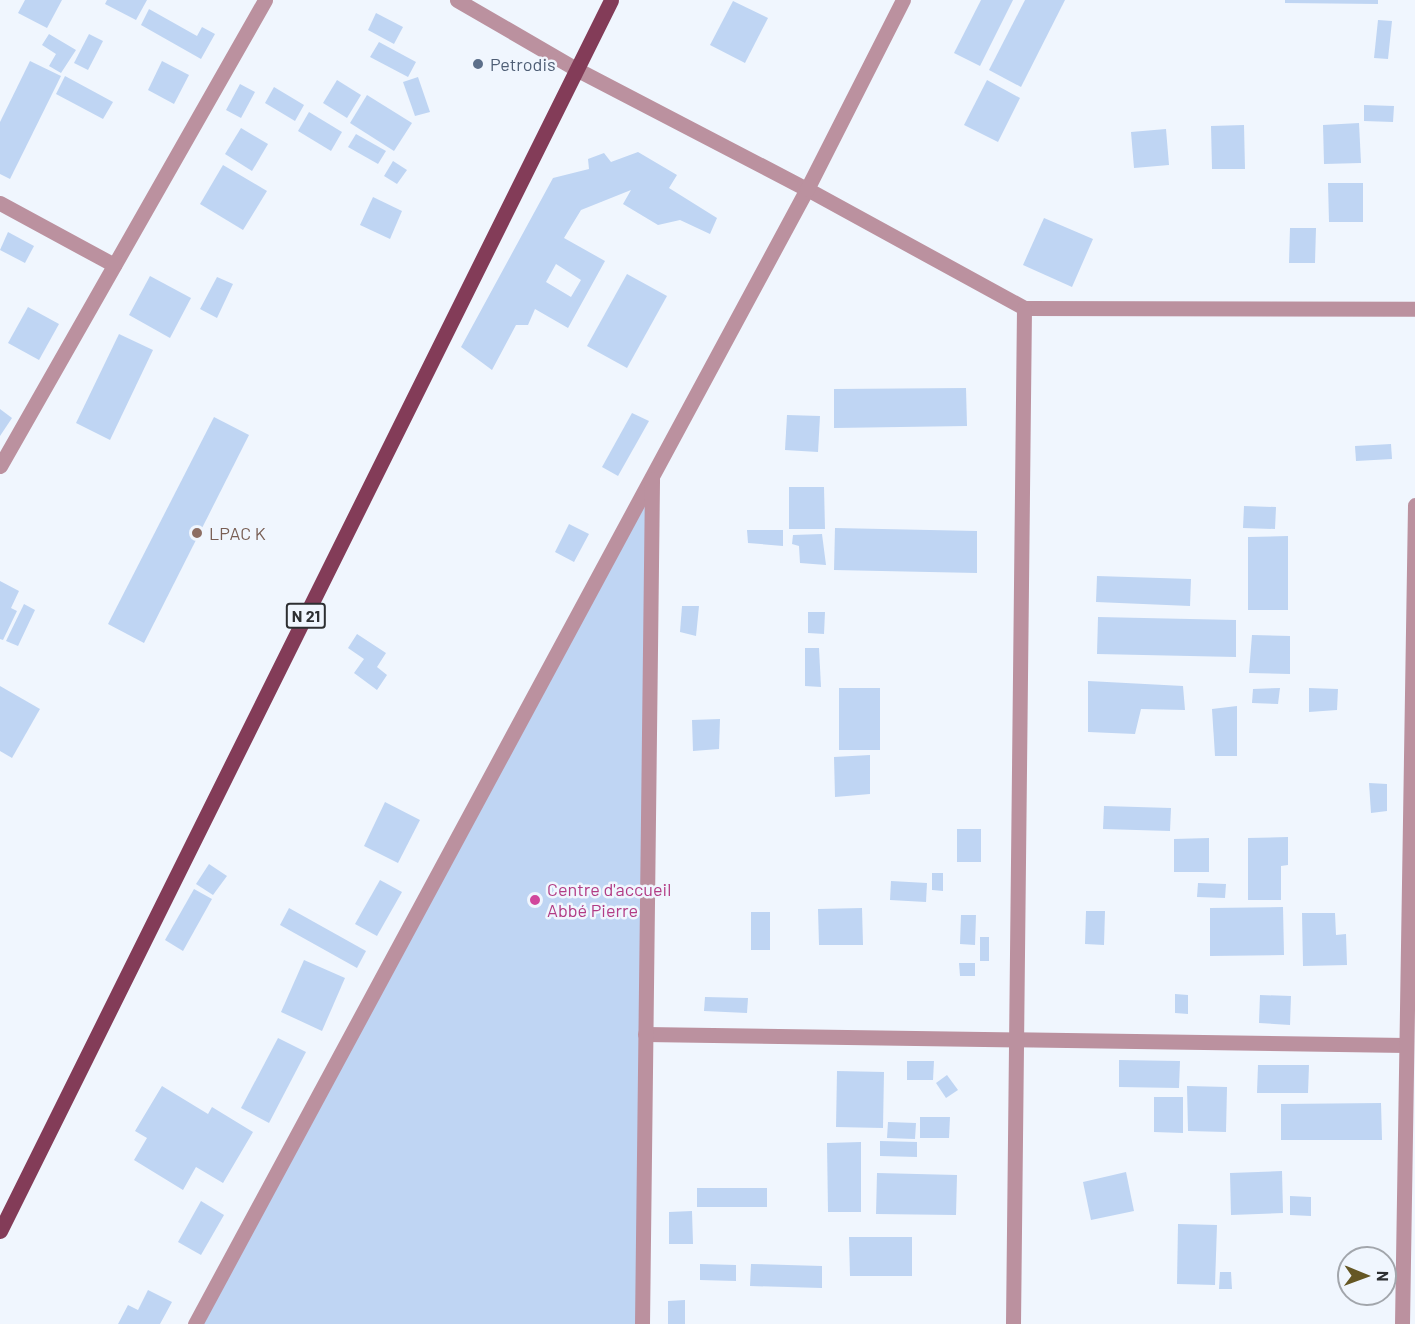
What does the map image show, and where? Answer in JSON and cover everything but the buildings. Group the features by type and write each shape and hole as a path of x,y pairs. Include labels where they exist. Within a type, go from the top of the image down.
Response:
{"main road":[{"name":"N 21","path":"0,1232 611,0"}],"street":[{"path":"0,466 265,0"},
{"path":"457,0 576,69 807,189 1024,308 1415,309"},
{"path":"195,1324 807,189 903,0"},
{"path":"0,203 114,265"},
{"path":"1013,1324 1024,308"},
{"path":"642,1324 652,476"},
{"path":"1402,1324 1415,505"},
{"path":"645,1034 1406,1045"}],"place":[{"name":"Petrodis","path":"478,64"},
{"name":"LPAC K","path":"197,533"},
{"name":"Centre d'accueil Abbé Pierre","path":"535,900"}]}
